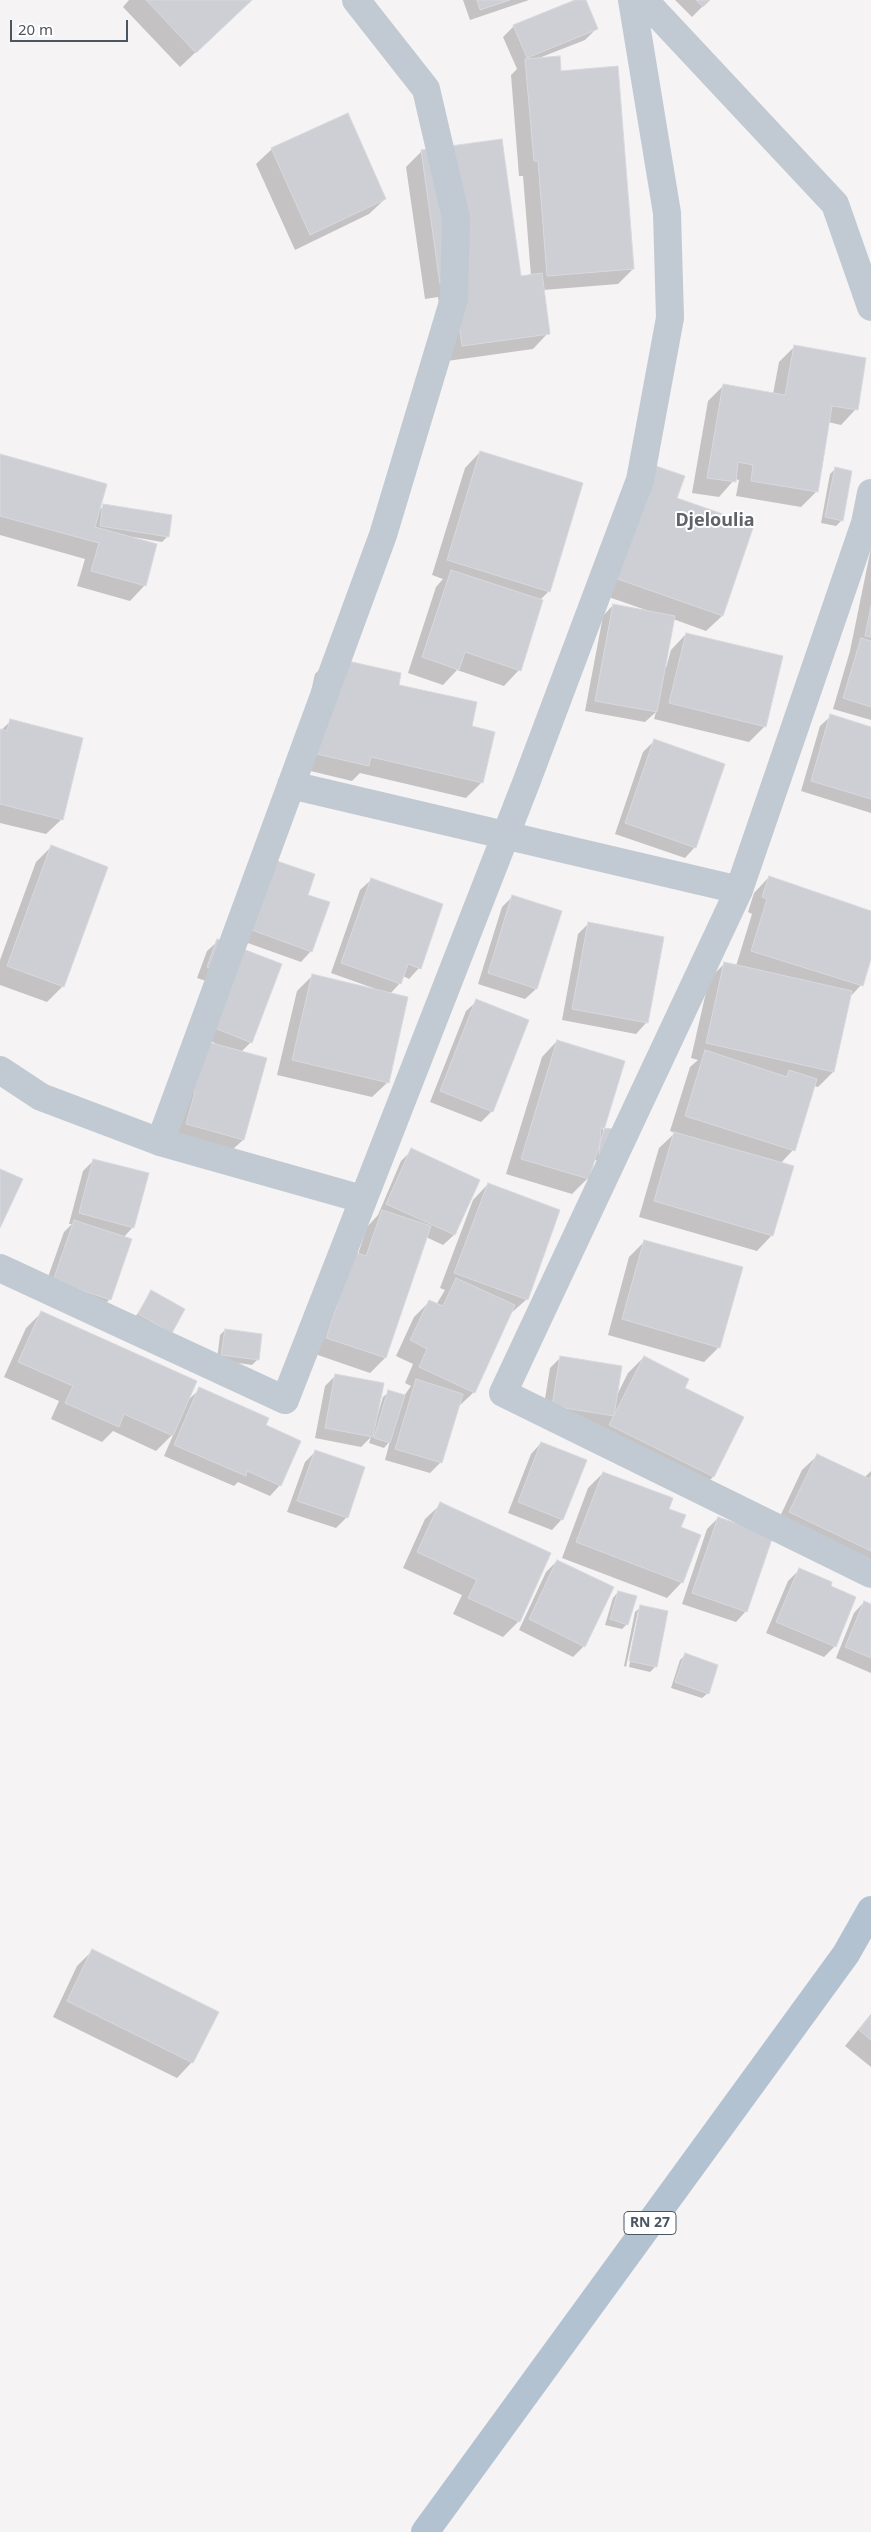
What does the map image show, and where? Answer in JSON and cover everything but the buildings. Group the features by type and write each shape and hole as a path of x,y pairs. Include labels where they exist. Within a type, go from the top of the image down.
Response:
{"main road":[{"name":"RN 27","path":"425,2532 846,1954 871,1910"}],"street":[{"path":"160,1142 383,535 454,299 456,218 426,89 356,0"},
{"path":"0,1268 284,1400 506,834 640,480 670,318 667,213 632,0"},
{"path":"644,0 835,204 871,307"},
{"path":"871,493 865,523 739,890 503,1394 871,1574"},
{"path":"291,784 739,890"},
{"path":"0,1070 41,1096 160,1142 362,1199"}],"district":[{"name":"Djeloulia","path":"715,521"}]}
